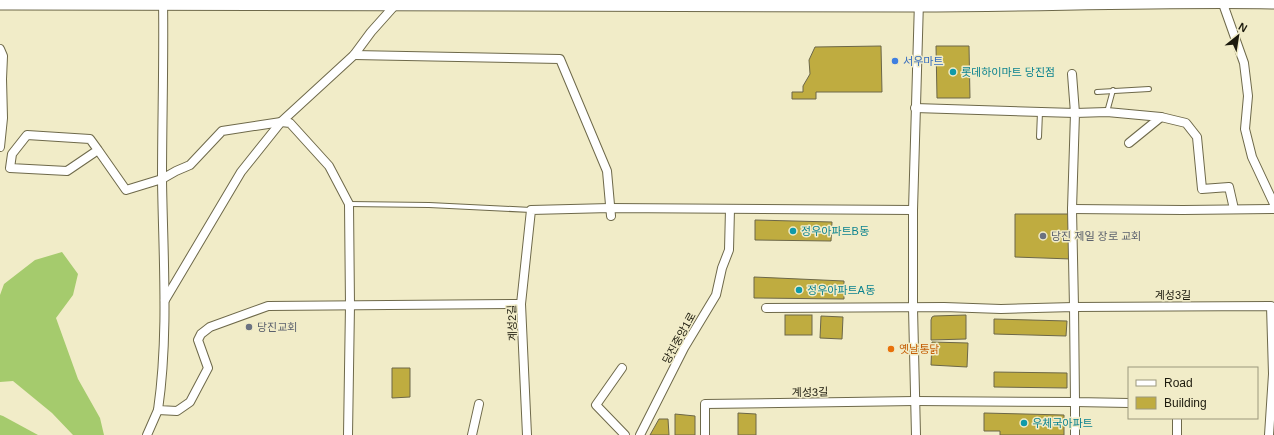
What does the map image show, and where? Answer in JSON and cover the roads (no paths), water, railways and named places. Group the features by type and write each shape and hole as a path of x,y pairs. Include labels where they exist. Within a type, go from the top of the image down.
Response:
{"main road":[{"path":"0,3 163,1 396,4 1274,2"}],"street":[{"path":"147,435 158,410 163,377 163,1"},
{"path":"1222,1 1244,63 1248,96 1245,129 1252,157 1274,204"},
{"path":"916,435 913,308 913,210 919,3"},
{"path":"164,301 242,172 281,122 354,55 371,32 396,4"},
{"path":"0,50 3,56 3,118 0,147"},
{"path":"354,55 560,59 607,171 611,212"},
{"path":"1072,74 1075,113 1072,209 1075,435"},
{"path":"915,108 1075,113 1107,112 1161,117 1186,123 1197,137 1202,189 1229,187 1234,209"},
{"path":"1129,143 1161,117"},
{"path":"98,150 68,171 10,168 12,154 27,135 90,140 98,150 126,190 162,179 190,165 222,131 281,122 290,123 329,166 349,204 350,305 348,435"},
{"path":"531,210 611,212 730,209 913,210"},
{"name":"당진중앙1로","path":"640,435 684,348 716,295 722,268 729,250 730,209"},
{"path":"1072,209 1274,209"},
{"name":"계성2길","path":"527,435 521,304 531,210"},
{"path":"158,410 177,411 190,402 208,368 198,340 201,334 210,327 268,306 521,304"},
{"name":"계성3길","path":"766,308 944,307 1000,309 1271,306 1273,374"},
{"path":"622,368 596,405 625,435"},
{"path":"1269,435 1273,374"},
{"name":"계성3길","path":"705,435 704,404 915,401 1128,403"},
{"path":"472,435 479,404"},
{"path":"1177,419 1177,435"}],"lane":[{"path":"1097,92 1149,89"},
{"path":"1107,112 1113,90"},
{"path":"1039,137 1040,111"},
{"path":"349,204 429,205 531,210"}],"place":[{"name":"서우마트","path":"895,61"},
{"name":"롯데하이마트 당진점","path":"953,72"},
{"name":"정우아파트B동","path":"793,231"},
{"name":"당진 제일 장로 교회","path":"1043,236"},
{"name":"정우아파트A동","path":"799,290"},
{"name":"당진교회","path":"249,327"},
{"name":"옛날통닭","path":"891,349"},
{"name":"우체국아파트","path":"1024,423"}]}
